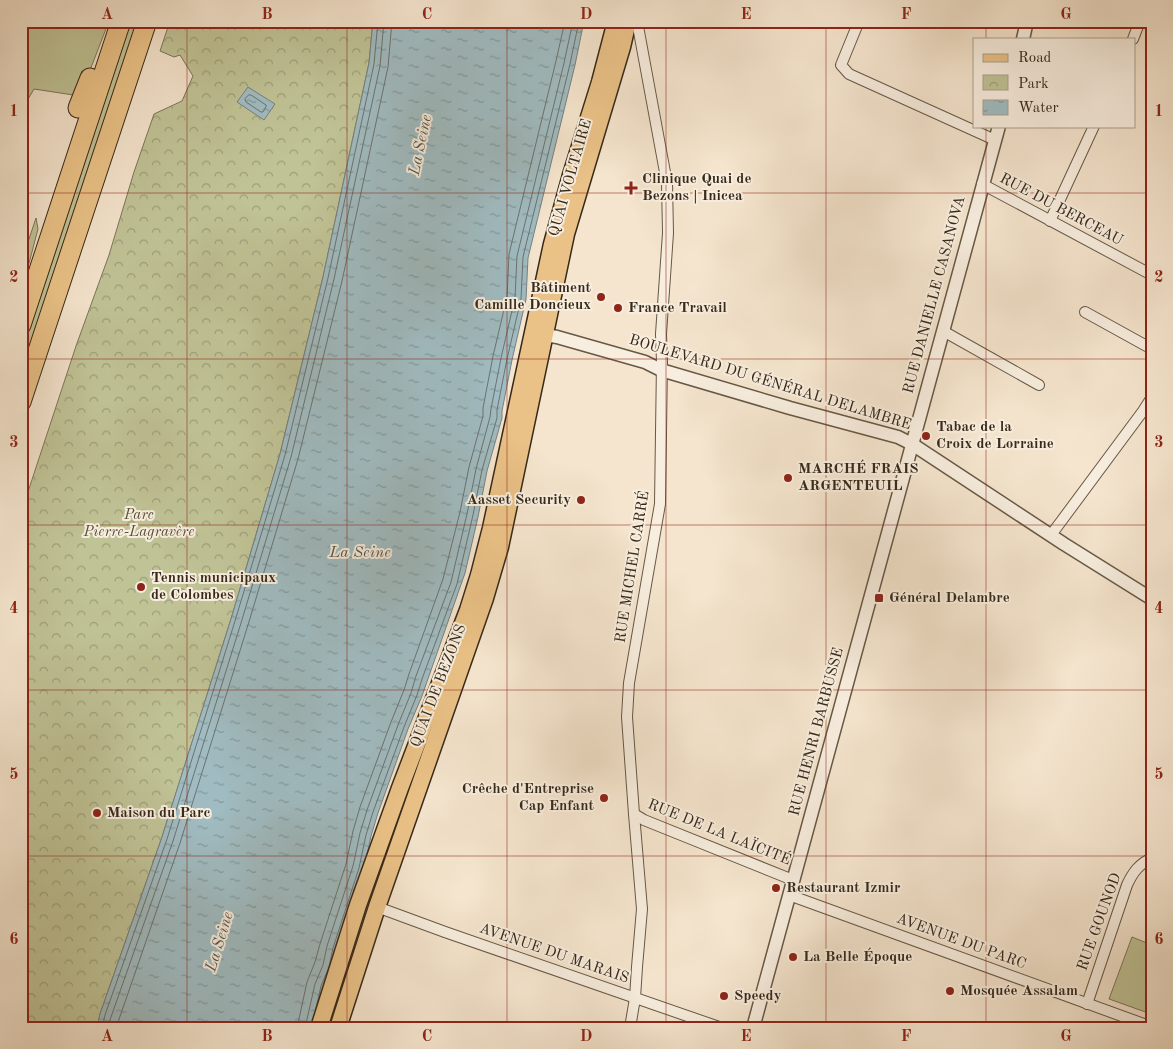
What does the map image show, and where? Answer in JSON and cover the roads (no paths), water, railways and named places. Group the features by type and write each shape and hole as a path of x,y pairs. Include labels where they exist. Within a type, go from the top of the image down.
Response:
{"highway":[{"path":"78,108 113,21"},
{"path":"21,325 121,21"},
{"path":"21,402 147,21"},
{"path":"29,301 24,293 45,212"}],"main road":[{"name":"QUAI VOLTAIRE","path":"538,335 537,313 552,244 616,21"},
{"name":"QUAI VOLTAIRE","path":"538,335 566,234 620,56 628,21"},
{"name":"QUAI DE BEZONS","path":"319,1028 400,788 468,610 491,528 527,360 538,335"},
{"name":"QUAI DE BEZONS","path":"338,1028 377,907 485,598 500,547 538,335"},
{"path":"352,927 377,907 371,870"},
{"path":"347,1028 360,985 359,962"}],"street":[{"name":"RUE MICHEL CARRÉ","path":"630,1028 635,998 642,909 628,717 629,683 660,504 661,334 668,233 667,183 637,21"},
{"path":"859,21 842,65 849,74 995,140"},
{"path":"1022,38 1027,21"},
{"path":"1132,38 1140,21"},
{"path":"1148,21 1152,30"},
{"name":"RUE DANIELLE CASANOVA","path":"912,444 998,128"},
{"path":"1050,221 1093,128"},
{"name":"RUE DU BERCEAU","path":"982,184 1152,275"},
{"path":"1085,312 1152,349"},
{"path":"943,331 1038,385"},
{"name":"BOULEVARD DU GÉNÉRAL DELAMBRE","path":"538,335 557,337 645,362 661,370 790,408 898,437 912,444 1051,535 1152,598"},
{"path":"1051,535 1152,397"},
{"name":"RUE HENRI BARBUSSE","path":"753,1028 912,444"},
{"name":"RUE DE LA LAÏCITÉ","path":"634,814 644,820 793,880"},
{"name":"RUE GOUNOD","path":"1087,1004 1127,885 1133,872 1143,862 1152,858"},
{"name":"AVENUE DU PARC","path":"789,895 1146,1026"},
{"name":"AVENUE DU MARAIS","path":"377,907 722,1028"}],"water":[{"name":"La Seine","path":"373,21 584,21 528,258 526,299 512,360 502,418 487,471 465,573 378,813 364,869 315,1028 97,1028 100,1014 162,837 231,619 280,454 323,277 369,63"},
{"path":"248,87 275,104 264,120 237,102"}],"place":[{"name":"Clinique Quai de Bezons | Inicea","path":"631,188"},
{"name":"Bâtiment Camille Doncieux","path":"601,297"},
{"name":"France Travail","path":"618,308"},
{"name":"Tabac de la Croix de Lorraine","path":"926,436"},
{"name":"MARCHÉ FRAIS ARGENTEUIL","path":"788,478"},
{"name":"Aasset Security","path":"581,500"},
{"name":"Tennis municipaux de Colombes","path":"141,587"},
{"name":"Général Delambre","path":"879,598"},
{"name":"Crêche d'Entreprise Cap Enfant","path":"604,798"},
{"name":"Maison du Parc","path":"97,813"},
{"name":"Restaurant Izmir","path":"776,888"},
{"name":"La Belle Époque","path":"793,957"},
{"name":"Mosquée Assalam","path":"950,991"},
{"name":"Speedy","path":"724,996"}],"park label":[{"name":"Parc Pierre-Lagravère","path":"139,524"}]}
